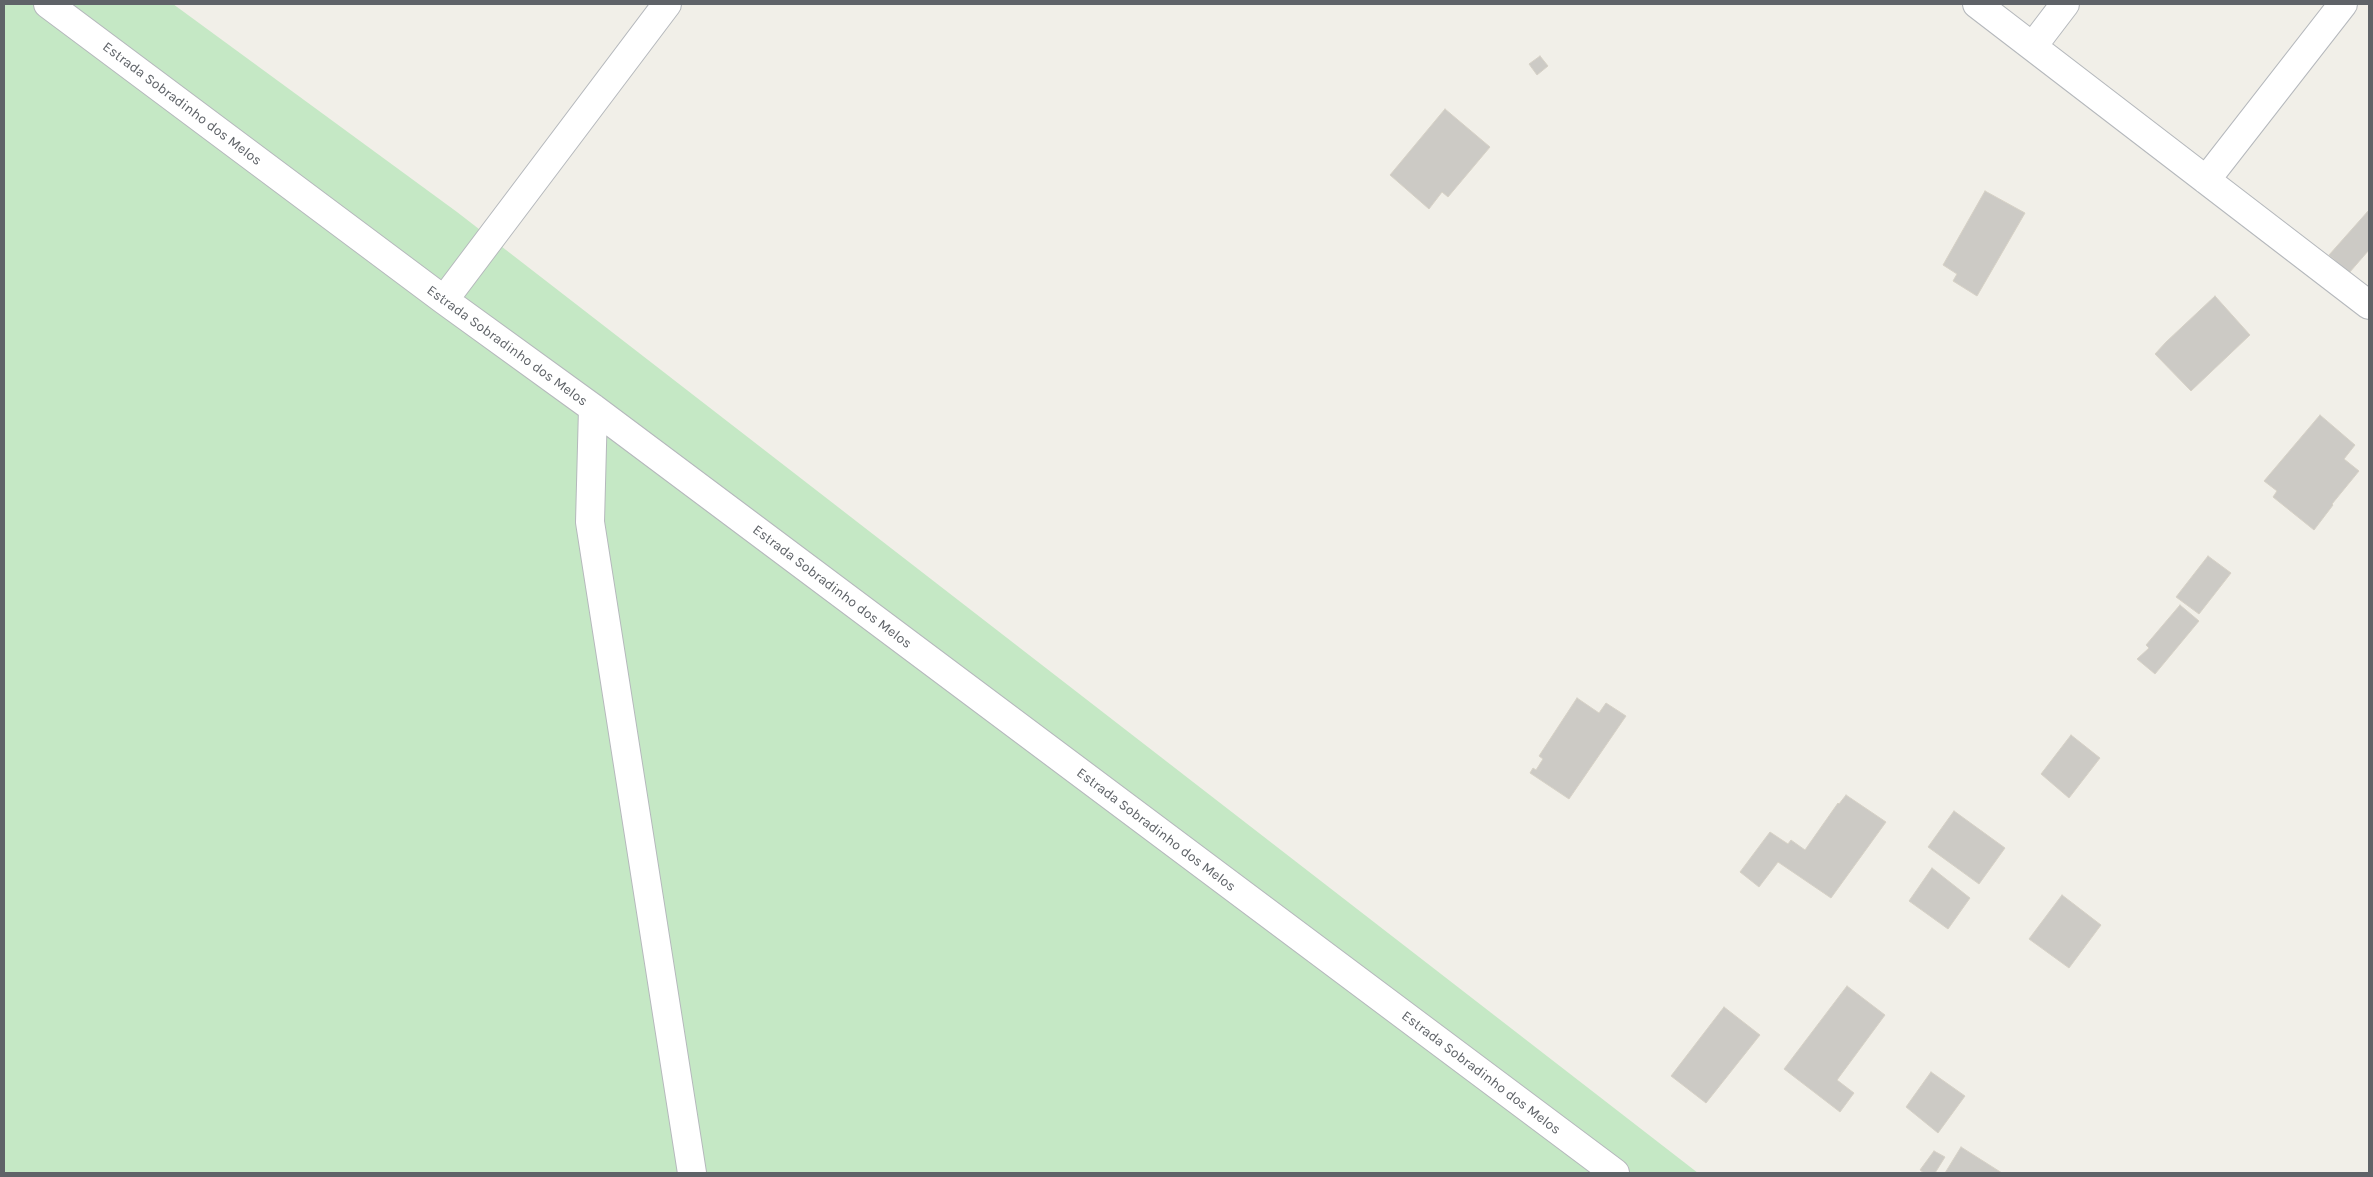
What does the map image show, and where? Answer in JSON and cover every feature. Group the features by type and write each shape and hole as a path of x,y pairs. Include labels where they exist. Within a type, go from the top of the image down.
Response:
{"street":[{"name":"Estrada Sobradinho dos Melos","path":"48,4 444,300 593,408 1615,1173"},
{"path":"444,300 667,4"},
{"path":"1977,4 2369,305"},
{"path":"2033,46 2065,4"},
{"path":"2206,180 2343,4"},
{"path":"593,408 590,522 692,1173"}],"green space":[{"path":"4,4 173,4 457,212 1698,1173 4,1173"}],"building":[{"path":"1540,56 1548,66 1537,75 1529,64"},
{"path":"1445,109 1490,147 1448,197 1442,192 1429,209 1390,175"},
{"path":"1985,191 2025,213 1977,296 1953,281 1957,274 1943,265"},
{"path":"2369,210 2369,250 2349,273 2329,255"},
{"path":"2215,296 2250,335 2191,391 2155,354"},
{"path":"2320,415 2355,445 2344,459 2359,471 2314,530 2273,497 2277,491 2264,481"},
{"path":"2208,556 2231,573 2199,614 2176,597"},
{"path":"2180,605 2199,621 2155,674 2137,659 2149,648 2146,645"},
{"path":"1577,698 1599,713 1606,703 1626,716 1569,799 1530,773 1533,768 1536,770 1543,759 1539,756"},
{"path":"2071,735 2100,758 2069,798 2041,774"},
{"path":"1846,795 1886,822 1831,898 1778,862 1759,887 1740,872 1770,832 1788,844 1791,840 1805,850 1838,803"},
{"path":"1954,811 2005,848 1979,884 1928,847"},
{"path":"1932,868 1970,898 1948,929 1909,901"},
{"path":"2062,895 2101,925 2069,968 2029,939"},
{"path":"1847,986 1885,1015 1837,1080 1854,1093 1840,1112 1784,1069"},
{"path":"1724,1007 1760,1035 1706,1103 1671,1076"},
{"path":"1931,1072 1965,1096 1938,1133 1906,1107"},
{"path":"1961,1147 2002,1173 1945,1173"},
{"path":"1934,1151 1945,1157 1935,1173 1924,1173 1920,1170"}]}
